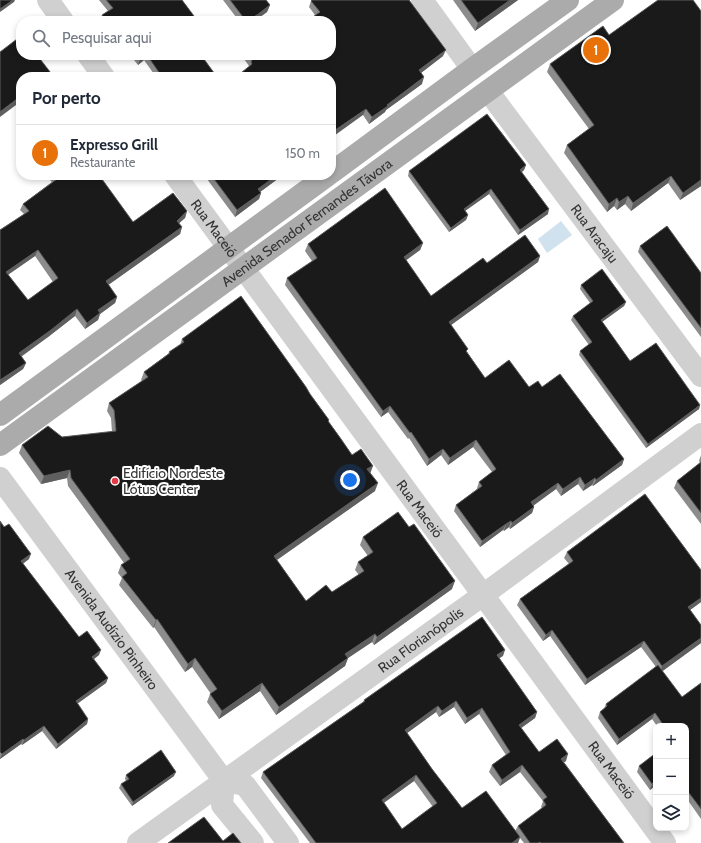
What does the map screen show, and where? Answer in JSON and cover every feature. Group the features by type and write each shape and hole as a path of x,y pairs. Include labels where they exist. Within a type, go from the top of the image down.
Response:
{"main road":[{"name":"Avenida Senador Fernandes Távora","path":"336,169 568,0"},
{"name":"Avenida Senador Fernandes Távora","path":"0,445 614,0"},
{"name":"Avenida Senador Fernandes Távora","path":"0,416 321,180"}],"street":[{"path":"48,0 59,16"},
{"path":"422,0 472,69"},
{"path":"92,60 100,72"},
{"name":"Rua Aracaju","path":"488,91 701,376"},
{"name":"Rua Maceió","path":"179,180 665,843"},
{"name":"Rua Florianópolis","path":"138,843 483,594 701,434"},
{"name":"Avenida Audízio Pinheiro","path":"0,478 224,780"},
{"path":"253,843 222,805 224,780 245,786 288,843"}],"water":[{"path":"561,221 572,235 547,253 538,239"}],"building":[{"path":"0,0 13,0 0,9"},
{"path":"106,0 182,0 194,16 103,16 113,8"},
{"path":"230,0 266,0 270,5 258,16 242,16"},
{"path":"409,0 446,50 419,70 424,77 387,105 388,106 372,117 366,109 336,130 336,72 242,72 252,64 251,60 336,60 336,16 314,16 320,12 311,1"},
{"path":"461,0 510,0 478,23"},
{"path":"658,0 693,0 701,11 701,180 683,193 671,176 633,203 628,196 619,202 617,198 609,204 567,145 594,125 550,64 603,26 609,35"},
{"path":"16,40 16,60 41,60 50,72 16,72 16,100 0,112 0,52"},
{"path":"150,60 205,60 213,72 159,72"},
{"path":"487,114 526,165 520,170 549,209 520,230 491,189 464,209 468,215 451,228 409,171"},
{"path":"56,180 103,180 133,222 173,193 187,211 177,221 182,227 106,281 117,297 98,310 100,313 87,323 77,309 19,353 26,363 0,380 0,230 29,211 23,204","holes":["38,250 58,278 28,300 6,272"]},
{"path":"215,180 270,180 258,189 261,193 237,210"},
{"path":"385,188 423,243 404,257 431,296 483,258 487,263 525,235 540,256 449,322 468,349 466,351 485,378 509,360 529,387 538,381 542,387 560,374 624,459 596,480 595,478 585,485 580,477 563,489 558,483 531,502 534,507 512,523 511,521 482,541 456,505 482,486 479,482 496,469 476,440 450,458 443,449 429,459 411,432 410,433 390,406 383,411 287,278 317,258 308,244"},
{"path":"667,226 701,273 701,328 640,246"},
{"path":"602,269 626,302 601,320 630,361 656,343 700,405 648,444 580,351 592,342 573,316 593,301 581,285"},
{"path":"241,296 306,387 352,455 361,449 373,466 367,469 378,483 274,556 306,601 326,585 332,592 364,571 358,562 373,552 363,537 398,512 409,527 414,524 455,581 377,637 375,634 345,654 348,658 279,707 262,683 222,711 210,694 217,689 195,658 188,664 157,619 156,620 122,577 127,573 121,565 130,559 71,478 70,470 44,476 22,445 48,426 62,437 116,431 114,410 109,403 148,377 144,372 184,342 182,339"},
{"path":"701,462 701,513 677,481"},
{"path":"645,494 701,570 701,598 688,607 701,625 701,638 662,666 644,641 587,679 552,630 546,635 520,599 573,561 567,552"},
{"path":"0,521 4,527 9,524 31,554 21,561 79,637 87,631 101,650 92,657 108,678 76,701 88,719 58,744 44,726 2,754 0,752"},
{"path":"482,617 505,650 497,655 537,712 519,725 539,752 557,739 568,754 561,759 624,843 530,843 518,826 546,805 543,800 547,797 522,765 502,780 492,765 510,752 482,708 467,718 456,701 442,711 438,706 405,730 432,769 462,808 486,791 520,837 512,843 316,843 263,772","holes":["416,775 437,803 402,829 382,800"]},
{"path":"658,665 682,697 701,683 701,809 689,793 689,723 662,723 655,713 619,739 600,712 607,706 606,704"},
{"path":"161,750 176,772 133,802 121,784 129,779 126,775"},
{"path":"653,755 653,783 652,784 639,766"},
{"path":"204,817 223,841 233,833 241,843 168,843"}],"place":[{"name":"Expresso Grill","path":"596,50"},
{"name":"Edifício Nordeste Lótus Center","path":"115,481"}]}
